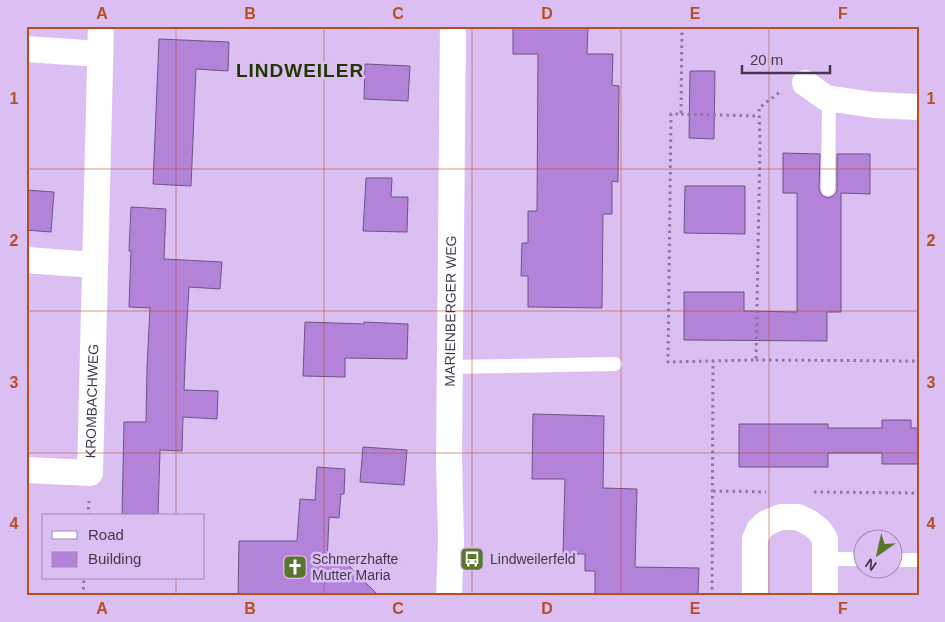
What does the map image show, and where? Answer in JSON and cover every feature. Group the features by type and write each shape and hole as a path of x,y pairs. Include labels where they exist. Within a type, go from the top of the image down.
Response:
{"street":[{"name":"KROMBACHWEG","path":"26,470 90,473 101,26"},
{"name":"MARIENBERGER WEG","path":"449,596 451,541 450,367 453,26"},
{"path":"26,49 100,54"},
{"path":"805,83 829,99 874,105 919,107"},
{"path":"26,260 95,265"},
{"path":"755,596 755,539 759,530 766,523 781,517 798,517 819,530 825,539 825,596"}],"lane":[{"path":"828,189 829,99"},
{"path":"450,367 615,364"},
{"path":"825,559 852,559"},
{"path":"902,560 919,560"}],"path":[{"path":"681,114 682,26"},
{"path":"756,360 759,108 782,90 805,83"},
{"path":"759,116 671,114 668,362 756,360 919,361"},
{"path":"712,596 713,361"},
{"path":"83,596 84,580"}],"building":[{"path":"513,26 588,26 587,54 613,54 612,85 619,86 618,182 612,181 612,214 603,214 602,308 528,307 528,276 521,276 522,243 528,243 528,211 537,211 538,54 513,54"},
{"path":"159,39 229,42 228,71 196,69 191,186 153,184"},
{"path":"365,64 410,66 408,101 364,99"},
{"path":"690,71 715,71 714,139 689,138"},
{"path":"783,153 820,154 819,189 823,196 828,198 833,196 837,190 837,154 870,154 870,194 841,193 841,312 827,312 827,341 684,340 684,292 744,292 744,311 797,312 797,193 783,193"},
{"path":"366,178 392,178 391,197 408,197 407,232 363,231"},
{"path":"685,186 745,186 745,234 684,233"},
{"path":"26,190 54,192 51,232 26,230"},
{"path":"131,207 166,209 164,259 222,262 220,289 189,287 184,390 218,391 217,419 183,417 182,451 160,450 158,514 122,514 124,422 146,422 150,308 129,307 131,251 129,251"},
{"path":"305,322 408,324 407,359 345,358 345,377 303,376"},
{"path":"533,414 604,416 603,488 637,489 635,567 699,568 698,596 595,596 595,571 585,571 585,554 563,554 565,479 532,479"},
{"path":"882,420 911,420 911,428 919,428 919,464 882,464 882,453 828,453 828,467 739,467 739,424 828,424 828,428 882,428"},
{"path":"363,447 407,450 404,485 360,482"},
{"name":"Schmerzhafte Mutter Maria","path":"317,467 345,469 344,494 341,494 339,518 329,517 327,564 349,565 379,596 238,596 239,541 297,541 300,499 315,500"}],"place":[{"name":"Lindweilerfeld","path":"472,559"},
{"name":"Schmerzhafte Mutter Maria","path":"295,567"}],"district":[{"name":"LINDWEILER","path":"300,70"}]}
